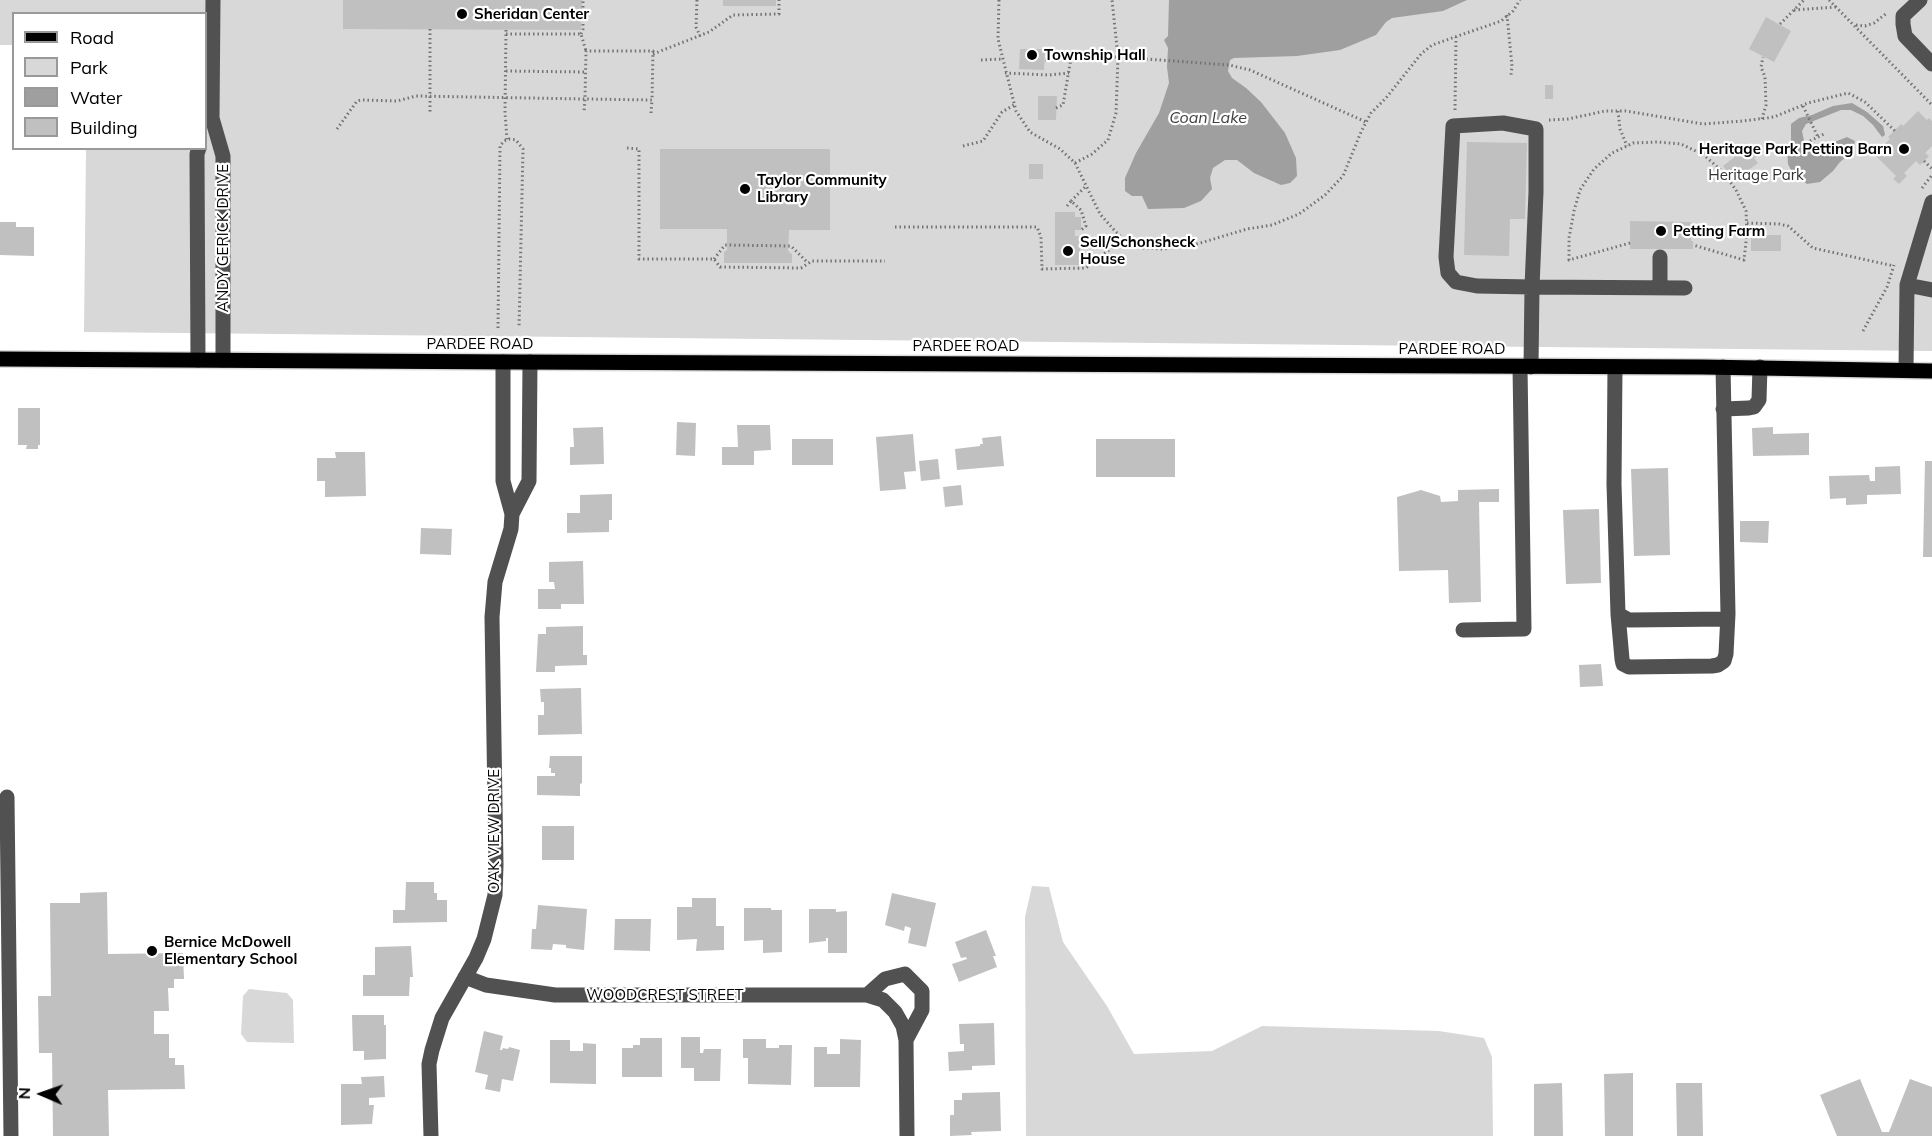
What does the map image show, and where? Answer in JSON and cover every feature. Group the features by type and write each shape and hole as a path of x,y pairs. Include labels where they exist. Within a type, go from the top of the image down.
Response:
{"main road":[{"name":"PARDEE ROAD","path":"0,359 1723,367 1932,371"}],"street":[{"path":"1920,0 1903,15 1905,36 1932,64"},
{"name":"ANDY GERICK DRIVE","path":"213,1 212,118 223,156 222,360"},
{"name":"ANDY GERICK DRIVE","path":"207,130 212,118"},
{"path":"1463,630 1524,629 1525,367 1532,287 1536,129 1503,123 1453,126 1446,257 1448,273 1456,282 1532,287 1685,288"},
{"name":"ANDY GERICK DRIVE","path":"198,150 196,154 198,360"},
{"path":"1906,370 1907,285 1932,202"},
{"path":"1660,257 1660,288"},
{"path":"1907,285 1932,290"},
{"name":"OAK VIEW DRIVE","path":"431,1136 429,1064 432,1050 442,1018 484,939 495,895 492,617 495,582 512,529 512,514 503,482 503,362"},
{"name":"OAK VIEW DRIVE","path":"512,514 529,482 530,362"},
{"path":"1615,367 1614,484 1618,614 1623,664 1629,667 1718,665 1724,661 1727,619 1723,367"},
{"path":"1723,409 1754,406 1759,400 1760,368"},
{"path":"1618,614 1629,620 1727,619"},
{"path":"7,797 4,947 5,1095 11,1136"},
{"name":"WOODCREST STREET","path":"867,995 885,979 905,974 922,991 922,1010 906,1040"},
{"name":"WOODCREST STREET","path":"465,978 486,985 555,995 867,995 883,999 895,1012 903,1026 906,1040 907,1136"}],"path":[{"path":"583,0 581,34 586,51 584,112"},
{"path":"697,0 696,27 700,36"},
{"path":"653,54 709,32 733,15 779,14 779,0"},
{"path":"999,0 998,39 1016,111 1030,132 1060,149 1075,163 1100,214 1124,239 1142,248 1163,249 1197,244 1247,229 1272,225 1299,214 1325,195 1343,176 1371,113 1421,54 1432,45 1501,21 1513,11 1520,0"},
{"path":"1075,163 1092,154 1108,140 1116,113 1118,57 1112,0"},
{"path":"1780,24 1804,0"},
{"path":"1829,0 1932,105"},
{"path":"1794,9 1836,8"},
{"path":"1854,25 1865,26 1874,23 1888,12"},
{"path":"1507,15 1511,75"},
{"path":"430,29 430,113"},
{"path":"507,140 506,32 581,34"},
{"path":"1453,126 1456,102 1456,37"},
{"path":"586,51 653,51 651,113"},
{"path":"1045,60 1118,57 1229,65 1250,70 1366,122"},
{"path":"1762,118 1766,105 1761,67 1763,57"},
{"path":"981,60 1002,59"},
{"path":"1056,108 1063,105 1071,60"},
{"path":"506,70 585,72"},
{"path":"1005,73 1049,75 1069,73"},
{"path":"1544,120 1568,119 1605,111 1618,111 1703,124 1774,117 1848,93 1865,102 1895,131"},
{"path":"337,129 357,101 397,101 416,96 652,100"},
{"path":"963,146 983,141 1002,112 1014,105"},
{"path":"1803,106 1818,137"},
{"path":"1618,111 1620,129 1627,146"},
{"path":"1810,141 1826,133"},
{"path":"498,328 500,146 507,140 516,140 523,149 519,328"},
{"path":"1630,243 1569,260 1569,238 1580,190 1594,169 1612,153 1633,143 1657,142 1681,144 1704,155 1722,171 1736,190 1746,211 1744,260 1693,245"},
{"path":"627,148 639,149 639,259 714,259"},
{"path":"1924,161 1932,169"},
{"path":"1921,189 1932,175"},
{"path":"1066,206 1086,186"},
{"path":"1071,201 1081,210 1086,226 1081,230"},
{"path":"1746,223 1788,226 1814,248 1894,266"},
{"path":"895,227 1037,227 1041,237 1042,269 1086,268 1124,239"},
{"path":"714,259 725,245 792,246 808,263"},
{"path":"1863,331 1887,287 1898,255"},
{"path":"714,259 720,267 801,268 812,261 885,261"}],"green space":[{"name":"Heritage Park","path":"0,0 1932,0 1932,351 84,332 86,150 207,150 207,12 12,12 12,45 0,45"},
{"path":"1032,886 1049,887 1063,942 1107,1006 1134,1054 1212,1051 1262,1026 1439,1031 1484,1038 1492,1057 1493,1136 1026,1136 1025,917"},
{"path":"249,989 287,993 293,1000 294,1043 247,1042 241,1034 243,996"}],"water":[{"name":"Coan Lake","path":"1169,0 1467,0 1443,11 1392,18 1376,35 1340,50 1297,56 1230,60 1228,71 1232,78 1261,102 1285,133 1296,158 1297,176 1290,183 1281,185 1254,173 1237,160 1225,160 1213,168 1210,178 1212,189 1201,201 1184,208 1148,209 1142,196 1132,196 1125,191 1125,178 1136,153 1159,113 1169,83 1168,48 1164,40 1168,36"},
{"path":"1852,103 1883,126 1885,135 1882,137 1863,116 1851,110 1841,110 1806,124 1802,131 1804,141 1811,149 1820,148 1847,137 1855,141 1852,152 1833,171 1820,182 1807,184 1793,174 1788,164 1787,148 1791,144 1791,124 1799,118 1833,106"}],"building":[{"name":"Sheridan Center","path":"343,0 582,0 581,30 343,29"},
{"path":"723,0 776,0 776,6 723,6"},
{"path":"1766,17 1791,31 1774,62 1749,49"},
{"name":"Township Hall","path":"1020,49 1045,49 1044,70 1019,69"},
{"path":"1545,85 1553,85 1553,99 1545,99"},
{"path":"1038,96 1057,96 1056,120 1038,120"},
{"name":"Heritage Park Petting Barn","path":"1918,111 1927,120 1929,118 1932,121 1932,146 1925,153 1929,156 1920,165 1916,161 1904,173 1907,176 1899,184 1893,179 1896,176 1874,154 1890,139 1888,137 1901,124 1903,126"},
{"path":"1467,142 1527,143 1525,219 1510,219 1509,256 1464,255"},
{"path":"1746,148 1750,153 1753,151 1757,155 1754,158 1758,163 1734,181 1723,166"},
{"name":"Taylor Community Library","path":"660,149 830,149 830,230 789,230 788,251 792,254 792,263 724,263 724,252 727,250 727,229 660,229"},
{"path":"1029,164 1043,164 1043,179 1029,179"},
{"name":"Sell/Schonsheck House","path":"1055,212 1075,212 1075,217 1081,217 1081,230 1075,230 1075,236 1080,236 1081,265 1055,265"},
{"name":"Petting Farm","path":"1630,221 1691,222 1693,249 1630,249"},
{"path":"0,222 16,222 16,227 34,227 34,256 0,255"},
{"path":"1751,235 1781,235 1781,251 1751,251"},
{"path":"18,408 40,408 40,445 38,449 26,449 27,445 18,445"},
{"path":"677,422 696,423 695,456 676,455"},
{"path":"737,425 770,425 771,450 754,451 754,465 722,465 722,447 738,447"},
{"path":"603,427 604,464 570,465 570,447 574,447 573,428"},
{"path":"1773,427 1773,434 1809,433 1809,455 1753,456 1752,428"},
{"path":"913,434 916,471 904,472 906,489 880,491 876,437"},
{"path":"1001,436 1004,466 957,470 955,449 980,446 983,444 982,438"},
{"path":"792,439 833,439 833,465 792,465"},
{"path":"1096,439 1175,439 1175,477 1096,477"},
{"path":"335,452 365,452 366,496 325,497 325,481 317,481 317,458 336,458"},
{"path":"938,459 940,479 921,481 919,461"},
{"path":"1925,461 1932,461 1932,557 1923,557"},
{"path":"1900,466 1901,494 1867,495 1867,504 1846,505 1846,498 1830,499 1829,476 1869,475 1870,481 1875,481 1875,467"},
{"path":"1668,468 1670,555 1634,556 1631,469"},
{"path":"961,485 963,505 945,507 943,487"},
{"path":"1499,489 1499,502 1479,502 1481,602 1449,603 1448,570 1399,571 1397,497 1421,490 1440,496 1441,502 1458,501 1458,490"},
{"path":"612,494 612,520 609,520 609,532 567,533 567,513 580,513 580,495"},
{"path":"1599,509 1601,583 1566,584 1563,510"},
{"path":"1740,521 1769,521 1768,543 1740,542"},
{"path":"421,528 452,529 451,555 420,554"},
{"path":"583,561 584,604 561,604 561,609 538,609 538,589 555,589 554,582 549,582 549,562"},
{"path":"583,626 583,655 587,655 587,665 555,666 555,672 536,672 538,634 546,634 546,627"},
{"path":"1601,664 1603,686 1580,687 1579,665"},
{"path":"581,688 582,734 538,735 538,715 544,715 544,702 541,702 540,689"},
{"path":"550,756 582,756 580,796 537,795 537,776 555,776 549,768"},
{"path":"542,826 574,826 574,860 542,860"},
{"path":"406,882 434,882 434,893 437,893 437,900 447,900 447,922 393,923 393,910 405,910"},
{"path":"107,892 108,954 183,953 184,979 174,979 174,988 168,988 169,1011 154,1011 154,1034 169,1034 169,1058 175,1058 175,1065 184,1065 185,1089 108,1090 109,1136 53,1136 52,1053 39,1053 38,996 51,996 50,903 80,903 80,893"},
{"path":"892,893 936,903 926,947 908,943 911,928 905,926 904,931 885,925"},
{"path":"692,898 716,898 716,926 724,926 724,950 696,951 697,939 677,940 677,907 692,907"},
{"path":"538,905 587,909 584,950 553,944 552,950 531,949 532,929 536,929"},
{"path":"744,908 782,910 782,952 763,953 763,940 744,941"},
{"path":"809,909 847,911 847,953 828,953 828,938 826,941 809,943"},
{"path":"615,919 651,919 650,951 614,950"},
{"path":"986,930 996,956 993,956 997,967 959,982 952,964 967,959 966,957 961,958 955,942"},
{"path":"411,946 413,977 410,977 409,996 363,996 363,975 375,975 375,947"},
{"path":"352,1015 384,1015 386,1059 364,1060 364,1051 353,1051"},
{"path":"994,1023 995,1065 972,1066 972,1070 949,1071 948,1052 964,1051 964,1044 960,1044 959,1024"},
{"path":"484,1031 503,1036 500,1050 509,1047 520,1050 513,1081 502,1079 500,1092 485,1089 488,1075 475,1072"},
{"path":"681,1037 700,1037 700,1053 703,1053 704,1049 721,1049 720,1081 694,1081 694,1068 681,1068"},
{"path":"640,1038 662,1038 662,1077 622,1077 622,1048 633,1048 633,1045 640,1045"},
{"path":"743,1039 766,1039 766,1048 792,1045 791,1085 748,1084 748,1058 743,1058"},
{"path":"840,1039 861,1040 860,1087 814,1087 814,1047 827,1047 827,1054 840,1054"},
{"path":"550,1040 570,1040 570,1051 583,1051 583,1043 596,1044 596,1084 550,1083"},
{"path":"1633,1073 1633,1136 1605,1136 1604,1074"},
{"path":"384,1076 385,1097 369,1098 369,1105 374,1105 372,1124 341,1125 341,1084 362,1084 361,1077"},
{"path":"1860,1079 1882,1132 1889,1132 1910,1079 1932,1087 1932,1136 1837,1136 1820,1095"},
{"path":"1562,1083 1563,1136 1534,1136 1534,1084"},
{"path":"1676,1083 1702,1083 1703,1136 1677,1136"},
{"path":"1000,1092 1001,1131 971,1132 972,1135 950,1136 950,1115 954,1115 954,1100 962,1100 962,1093"}],"place":[{"name":"Sheridan Center","path":"462,14"},
{"name":"Township Hall","path":"1032,55"},
{"name":"Heritage Park Petting Barn","path":"1904,149"},
{"name":"Taylor Community Library","path":"745,189"},
{"name":"Petting Farm","path":"1661,231"},
{"name":"Sell/Schonsheck House","path":"1068,251"},
{"name":"Bernice McDowell Elementary School","path":"152,951"}]}
